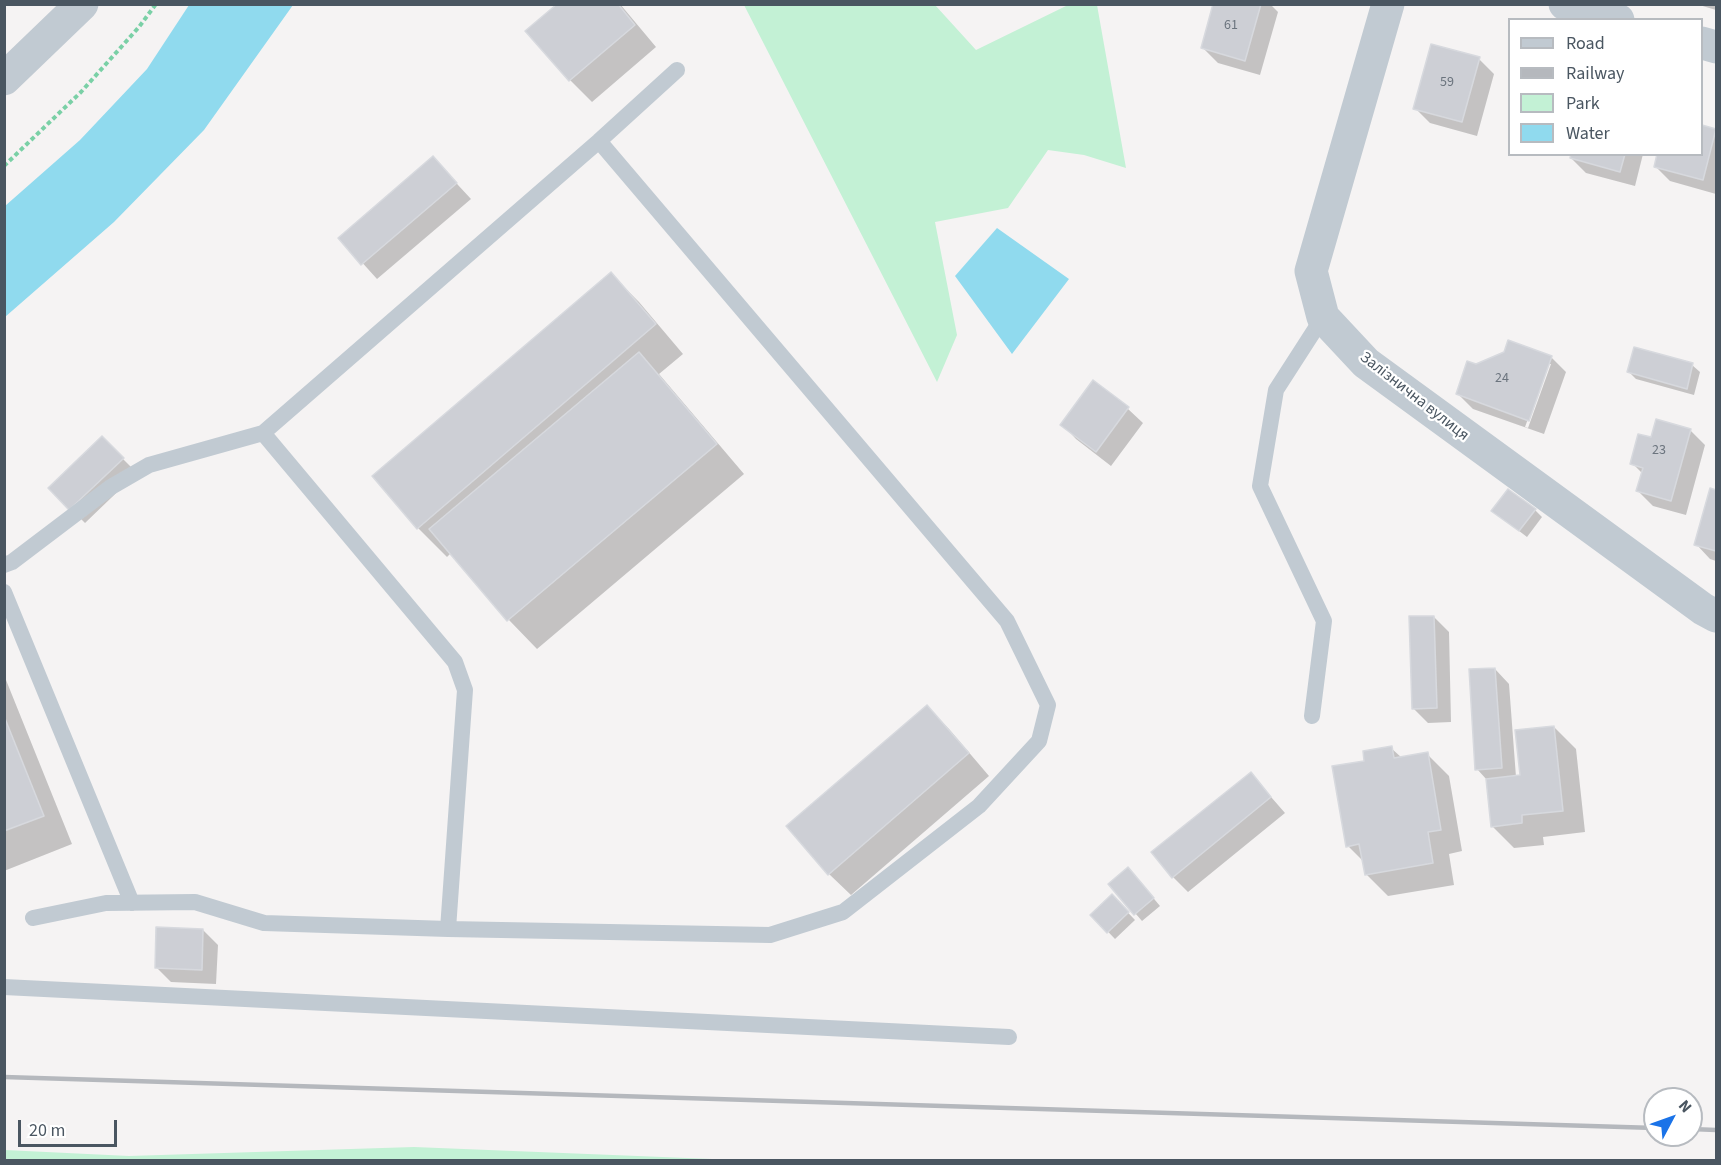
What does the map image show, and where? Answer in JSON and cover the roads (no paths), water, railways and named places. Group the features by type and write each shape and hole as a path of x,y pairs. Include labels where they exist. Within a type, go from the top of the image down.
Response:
{"street":[{"path":"4,79 82,4"},
{"name":"Залізнична вулиця","path":"1388,4 1311,271 1323,317 1366,363 1716,616"},
{"path":"1565,4 1611,18"}],"lane":[{"path":"4,565 12,562 111,487 149,465 263,433 599,141 677,70"},
{"path":"33,918 106,903 195,902 264,923 448,929 770,934 843,912 979,807 1039,741 1048,705 1007,621 599,141"},
{"path":"1312,716 1324,621 1260,486 1276,390 1323,317"},
{"path":"263,433 455,662 465,690 448,929"},
{"path":"4,592 132,903"},
{"path":"4,987 1009,1037"}],"water":[{"path":"189,5 293,5 204,130 114,222 5,317 5,206 80,140 147,69"},
{"path":"997,228 1069,279 1012,354 955,276"}],"railway":[{"path":"4,1077 1643,1128"},
{"path":"1703,1129 1716,1130"}]}
